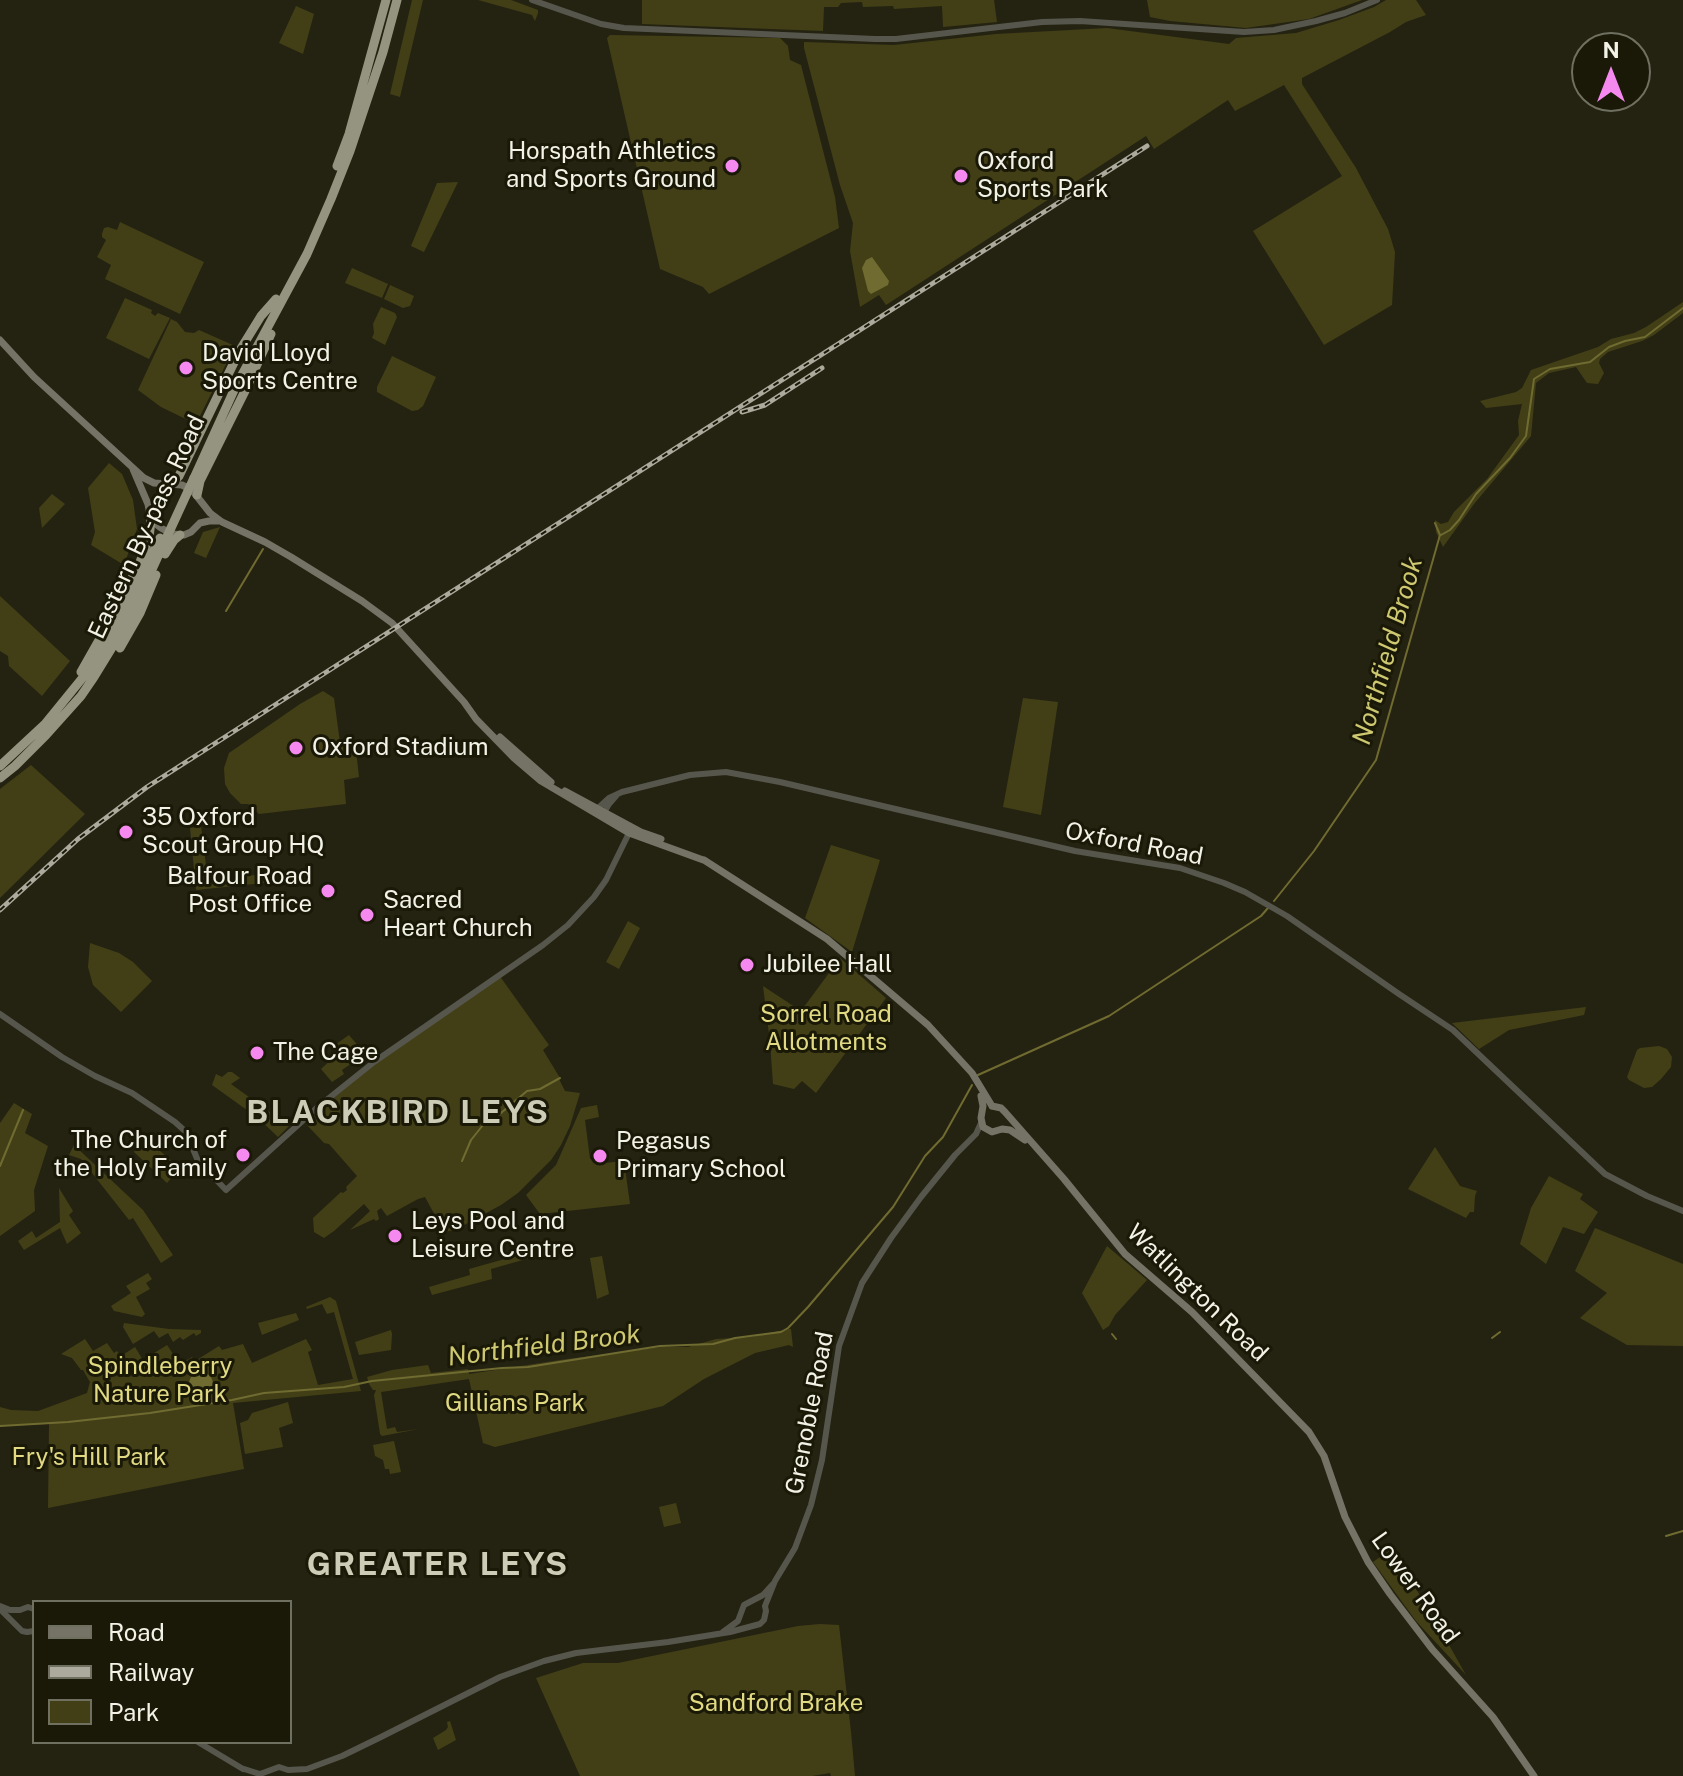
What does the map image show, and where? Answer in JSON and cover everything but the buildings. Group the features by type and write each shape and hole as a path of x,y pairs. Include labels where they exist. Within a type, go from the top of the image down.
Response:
{"highway":[{"name":"Eastern By-pass Road","path":"0,778 15,766 100,668 129,620 230,385 301,254 326,197 349,134 388,0"},
{"name":"Eastern By-pass Road","path":"191,476 307,254 350,151 397,0"},
{"path":"200,499 200,481 307,254"},
{"path":"168,484 179,476 240,350 261,316 276,299"},
{"path":"151,520 149,538 140,562 76,682 78,693 91,689 126,638 168,548 180,535"},
{"name":"Eastern By-pass Road","path":"0,766 78,693"}],"main road":[{"path":"0,340 11,354 144,478 154,483 182,485 192,490 222,522"},
{"path":"0,347 11,354"},
{"path":"130,464 148,504 151,520 172,534 191,532 200,523 203,515 200,499"},
{"path":"148,504 153,491 168,484"},
{"path":"200,523 222,522 265,542 362,601 397,627 466,706 559,788 631,830 706,861 845,954 934,1030 972,1073 992,1106"},
{"path":"977,1082 982,1098 981,1123 992,1132 1002,1129 1007,1122 1001,1108 988,1107 982,1113"},
{"name":"Watlington Road","path":"1005,1112 1076,1192 1115,1244 1192,1312 1309,1432 1324,1456"},
{"name":"Watlington Road","path":"1002,1129 1014,1131 1044,1157"},
{"name":"Lower Road","path":"1324,1456 1345,1517 1368,1562 1432,1649 1482,1704 1534,1776"}],"street":[{"path":"532,0 601,24 624,28 896,39 1042,22 1080,21 1244,32 1274,30 1345,13 1377,0"},
{"name":"Oxford Road","path":"599,812 622,792 706,772 726,772 1075,851 1180,868 1224,883 1256,897 1287,916 1453,1030 1605,1174 1683,1211"},
{"path":"0,1014 62,1057 132,1093 175,1122 186,1132 198,1161 226,1190 319,1106 374,1062 561,931 606,880 631,830"},
{"name":"Grenoble Road","path":"765,1606 775,1581 795,1548 811,1505 822,1460 839,1346 862,1283 921,1197 971,1140 981,1123"},
{"name":"Grenoble Road","path":"971,1140 992,1132"},
{"name":"Grenoble Road","path":"754,1600 775,1581"},
{"path":"241,1768 260,1774 269,1774 279,1767 290,1773 307,1769 342,1756 478,1687 534,1664 576,1653 668,1642 722,1633 760,1624 766,1617 765,1606 754,1600 748,1602 733,1626 722,1633"},
{"path":"0,1608 20,1610"},
{"path":"0,1608 24,1632 32,1631"},
{"path":"17,1625 16,1616 20,1610 32,1609"},
{"path":"741,1615 749,1625 755,1625"},
{"path":"201,1744 252,1776"},
{"path":"298,1776 307,1769"}],"green space":[{"path":"412,0 423,0 400,97 390,94"},
{"path":"478,0 511,0 538,10 538,13 535,21 532,15"},
{"path":"642,0 994,0 997,22 943,27 942,6 894,9 893,6 863,7 862,2 824,7 823,31 642,24"},
{"path":"1147,0 1362,0 1309,19 1246,28 1150,17"},
{"name":"Oxford Sports Park","path":"1386,0 1416,0 1426,15 1406,22 1302,78 1302,84 1356,168 1388,229 1395,252 1392,305 1324,345 1253,231 1342,176 1284,85 1235,111 1228,100 1154,149 1146,136 886,305 879,295 860,307 850,251 853,223 840,185 804,42 894,45 996,34 1107,28 1229,44 1236,38 1296,33 1339,20"},
{"path":"296,6 314,14 303,54 279,43"},
{"name":"Horspath Athletics and Sports Ground","path":"610,35 780,38 788,46 790,60 801,65 835,197 839,228 709,294 703,287 660,269 607,38"},
{"path":"458,182 424,252 411,246 437,183"},
{"path":"120,222 204,262 180,314 105,279 111,265 97,257 106,240 102,234 104,228 117,230"},
{"path":"352,268 388,284 382,298 345,283"},
{"path":"390,285 414,296 410,306 403,308 384,299"},
{"path":"125,298 152,310 155,316 158,313 170,318 149,359 106,338"},
{"path":"1683,302 1683,313 1654,335 1608,352 1600,359 1604,373 1598,384 1587,383 1576,367 1549,373 1536,383 1531,436 1474,504 1443,547 1436,532 1435,520 1441,524 1448,522 1487,479 1519,435 1522,404 1486,408 1480,401 1516,392 1522,388 1531,370 1634,333"},
{"path":"381,307 397,317 385,345 372,338 373,324"},
{"name":"David Lloyd Sports Centre","path":"171,319 185,332 199,330 235,346 196,424 161,407 138,390"},
{"path":"392,356 436,377 423,406 418,410 412,411 377,392"},
{"path":"109,463 122,474 133,500 137,529 124,565 91,545 95,532 88,488"},
{"path":"52,494 65,504 42,528 39,508"},
{"path":"220,527 206,558 194,553 203,532"},
{"path":"0,596 70,661 42,696 9,666 8,656 0,651"},
{"name":"Oxford Stadium","path":"323,691 334,698 340,743 355,741 359,777 344,780 346,804 259,814 248,804 241,804 225,784 224,768 229,753"},
{"path":"1023,698 1058,702 1041,815 1003,807"},
{"path":"31,765 85,814 0,898 0,789"},
{"path":"201,826 208,881 271,873 273,882 196,890 190,828"},
{"path":"831,845 880,860 852,952 805,918"},
{"path":"628,921 640,928 619,969 606,962"},
{"path":"90,943 119,953 152,981 121,1012 93,985 88,967"},
{"name":"Sorrel Road Allotments","path":"840,958 886,998 816,1093 802,1081 794,1089 773,1084 763,986 801,1011"},
{"path":"499,975 549,1045 543,1050 565,1091 580,1093 570,1126 551,1160 518,1193 455,1230 444,1232 425,1197 387,1216 381,1208 377,1211 379,1219 350,1230 370,1211 364,1204 324,1238 314,1232 313,1218 347,1190 346,1187 357,1176 329,1144 324,1143 306,1124 374,1062"},
{"path":"1586,1007 1584,1015 1509,1030 1479,1049 1452,1023"},
{"path":"349,1035 365,1054 342,1070 344,1074 332,1082 321,1069 336,1055 340,1057 332,1047"},
{"path":"1659,1046 1667,1049 1672,1057 1671,1067 1661,1079 1652,1087 1644,1088 1629,1080 1627,1077 1637,1050"},
{"path":"228,1072 240,1078 231,1084 289,1126 278,1137 258,1118 212,1085 216,1074 222,1077"},
{"path":"14,1103 32,1114 25,1133 48,1146 34,1190 35,1211 0,1236 0,1123"},
{"path":"597,1105 599,1117 585,1120 590,1159 602,1159 604,1163 624,1161 630,1204 540,1214 526,1195 556,1165 581,1108"},
{"path":"139,1144 148,1152 153,1145 180,1168 167,1183 134,1152"},
{"path":"74,1145 143,1210 173,1255 161,1263 133,1218 129,1220 81,1159 69,1155"},
{"path":"1435,1147 1460,1186 1477,1191 1474,1212 1466,1218 1408,1189"},
{"path":"1549,1176 1583,1194 1580,1199 1598,1212 1584,1234 1563,1227 1546,1264 1520,1244 1531,1208"},
{"path":"59,1188 73,1211 69,1215 81,1233 67,1244 60,1228 24,1250 18,1241 32,1231 36,1238 60,1222"},
{"path":"1595,1228 1683,1264 1683,1346 1627,1345 1580,1318 1607,1293 1575,1271"},
{"path":"1107,1246 1147,1280 1103,1330 1082,1293"},
{"path":"537,1250 537,1256 491,1269 492,1279 432,1295 429,1287 470,1275 469,1269"},
{"path":"602,1256 609,1294 597,1299 590,1258"},
{"path":"148,1273 152,1279 146,1283 150,1289 136,1297 145,1314 142,1317 114,1311 111,1306 131,1293 126,1286"},
{"path":"330,1297 336,1301 361,1391 233,1403 244,1469 48,1508 49,1424 0,1426 0,1407 38,1411 87,1393 90,1382 83,1370 72,1358 61,1354 85,1339 93,1351 107,1343 114,1353 117,1351 121,1356 135,1347 143,1360 167,1345 180,1364 192,1357 195,1361 219,1346 222,1350 243,1344 252,1363 306,1339 312,1350 308,1352 318,1385 353,1379 334,1312 327,1314 322,1304 306,1307"},
{"path":"296,1313 299,1320 262,1335 258,1323"},
{"path":"124,1323 201,1330 201,1333 196,1336 194,1333 183,1340 180,1337 173,1342 168,1333 159,1338 154,1331 133,1344 123,1327"},
{"name":"Gillians Park","path":"791,1329 793,1347 789,1345 755,1353 704,1379 663,1406 495,1447 483,1443 469,1379 381,1392 387,1429 395,1427 397,1432 419,1429 382,1436 374,1395 376,1390 373,1390 367,1377 428,1365 431,1373 468,1369 469,1374 661,1347 688,1347 716,1339 752,1337"},
{"path":"391,1330 391,1350 359,1355 355,1342"},
{"path":"288,1402 293,1423 279,1428 283,1447 245,1454 240,1423 248,1420 252,1413"},
{"path":"394,1441 401,1472 390,1474 383,1460 375,1456 373,1445"},
{"path":"676,1503 681,1523 664,1527 659,1507"},
{"path":"1391,1549 1466,1675 1416,1621 1373,1562"},
{"name":"Sandford Brake","path":"820,1624 839,1625 855,1776 831,1776 830,1773 812,1776 580,1776 536,1678 583,1663 618,1663"},
{"path":"450,1721 456,1740 438,1750 433,1738 446,1730"}],"shaded area":[{"path":"872,257 889,281 888,285 871,294 862,268 866,260"},
{"path":"201,1372 212,1379 213,1384 206,1395 201,1396 190,1389 189,1384 196,1373"}],"waterway":[{"path":"1441,535 1459,520 1476,494 1526,436 1534,379 1550,369 1590,362 1609,347 1645,337 1683,308"},
{"name":"Northfield Brook","path":"1274,901 1314,851 1376,760 1440,535 1435,523"},
{"path":"226,611 263,549"},
{"name":"Northfield Brook","path":"978,1075 1109,1016 1261,916 1268,908"},
{"path":"462,1161 471,1140 483,1125 527,1091 540,1089 560,1078"},
{"name":"Northfield Brook","path":"0,1426 150,1413 264,1393 528,1367 660,1346 713,1344 781,1332 808,1307 893,1207 925,1156 943,1137 972,1085"},
{"path":"0,1166 23,1110"},
{"path":"1492,1338 1500,1332"},
{"path":"1112,1334 1116,1339"},
{"path":"1666,1536 1683,1531"}],"railway":[{"path":"0,910 78,839 147,787 1147,146"},
{"path":"742,412 765,405 822,368"}],"place":[{"name":"Horspath Athletics and Sports Ground","path":"732,166"},
{"name":"Oxford Sports Park","path":"961,176"},
{"name":"David Lloyd Sports Centre","path":"186,368"},
{"name":"Oxford Stadium","path":"296,748"},
{"name":"35 Oxford Scout Group HQ","path":"126,832"},
{"name":"Balfour Road Post Office","path":"328,891"},
{"name":"Sacred Heart Church","path":"367,915"},
{"name":"Jubilee Hall","path":"747,965"},
{"name":"The Cage","path":"257,1053"},
{"name":"The Church of the Holy Family","path":"243,1155"},
{"name":"Pegasus Primary School","path":"600,1156"},
{"name":"Leys Pool and Leisure Centre","path":"395,1236"}],"district":[{"name":"BLACKBIRD LEYS","path":"398,1113"},
{"name":"GREATER LEYS","path":"438,1565"}],"park label":[{"name":"Spindleberry Nature Park","path":"160,1381"},
{"name":"Fry's Hill Park","path":"89,1458"}]}
